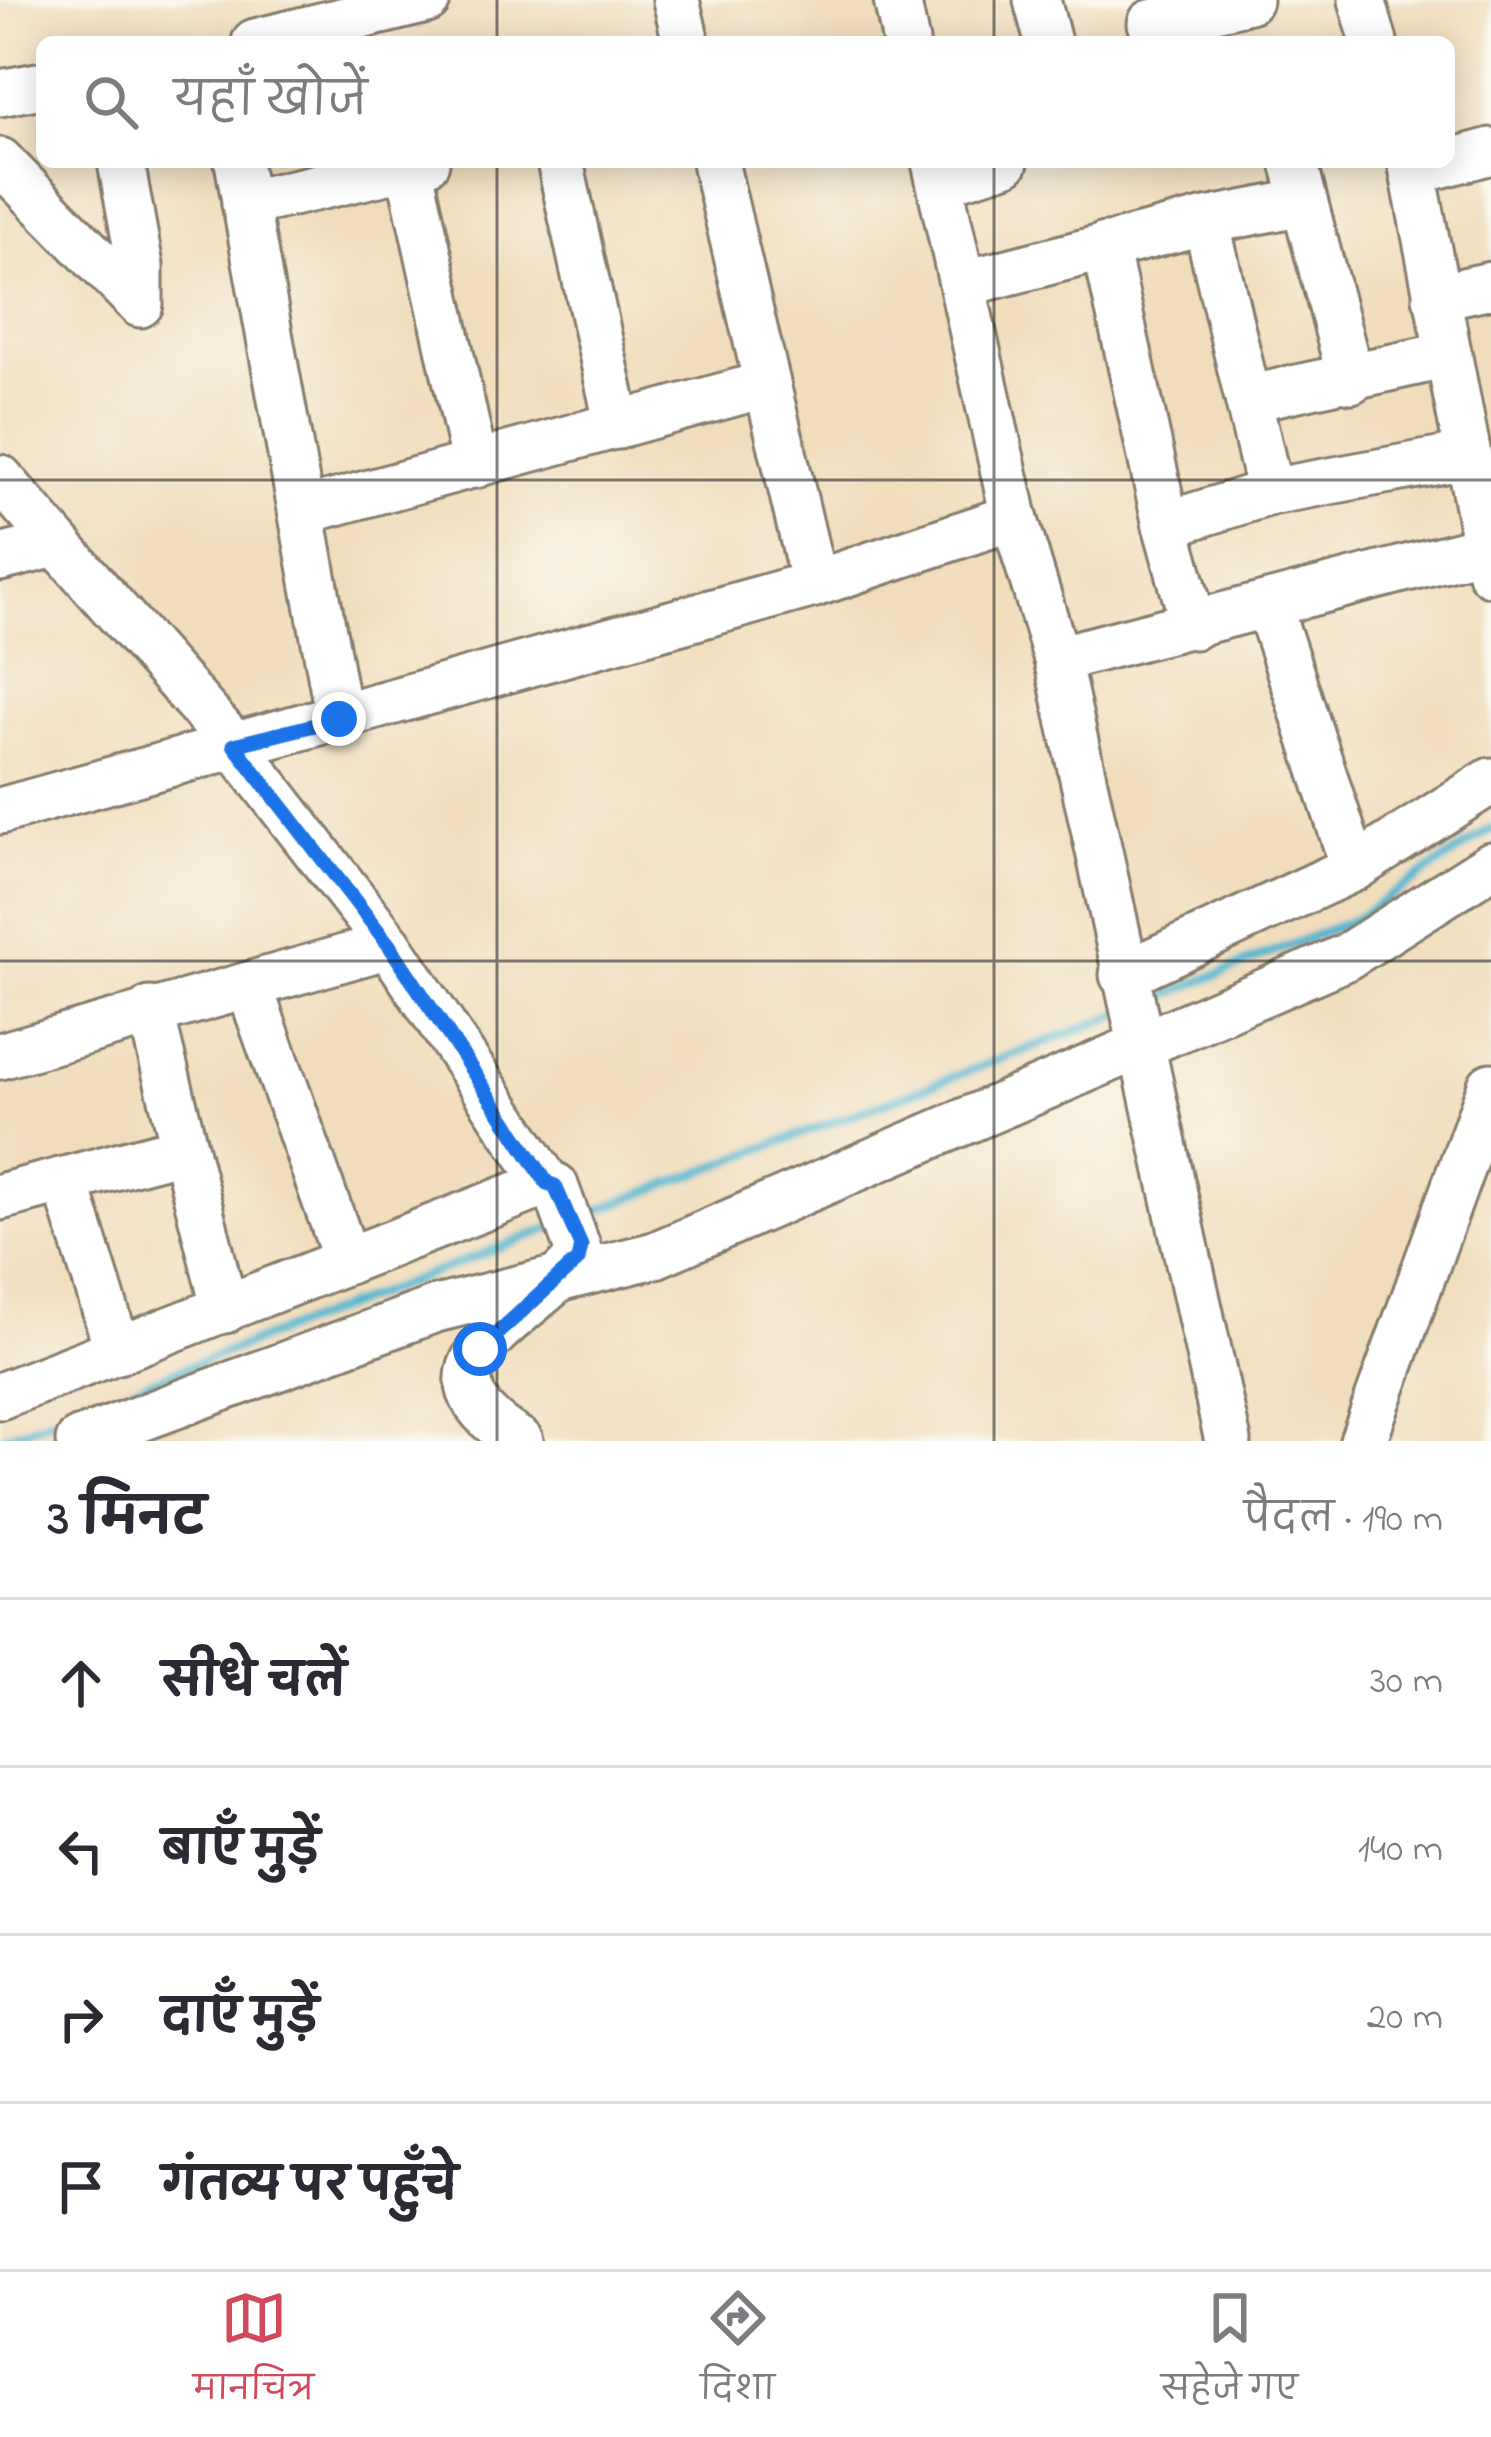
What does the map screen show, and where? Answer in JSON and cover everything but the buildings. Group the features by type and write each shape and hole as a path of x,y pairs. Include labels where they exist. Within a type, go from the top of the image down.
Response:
{"street":[{"path":"269,36 328,11 427,0"},
{"path":"676,0 685,36"},
{"path":"897,0 905,36"},
{"path":"1037,0 1046,36"},
{"path":"1150,22 1249,0"},
{"path":"1362,0 1372,36"},
{"path":"0,94 36,86"},
{"path":"1455,158 1491,151"},
{"path":"0,160 140,304 140,266 123,168"},
{"path":"339,719 242,183 380,168"},
{"path":"418,168 475,465"},
{"path":"561,168 618,426"},
{"path":"716,168 814,584"},
{"path":"1057,659 1487,561 1474,433 1448,355 1412,168"},
{"path":"938,172 1014,517 1057,659 1228,1441"},
{"path":"966,283 1206,220 1299,182 1351,380"},
{"path":"1206,220 1252,398 1270,492"},
{"path":"1106,246 1166,525 1194,626"},
{"path":"1436,297 1491,285"},
{"path":"1252,398 1351,380 1448,355"},
{"path":"304,511 767,384"},
{"path":"1166,525 1474,433"},
{"path":"0,478 234,745 389,945 551,1184 569,1263"},
{"path":"0,812 814,584 1014,517"},
{"path":"0,558 55,544"},
{"path":"1269,607 1354,868"},
{"path":"1124,975 1354,868 1491,782"},
{"path":"79,1441 569,1263 655,1255 1346,957 1491,865"},
{"path":"0,1056 389,945"},
{"path":"250,986 347,1261"},
{"path":"150,1010 225,1310"},
{"path":"1363,1441 1491,1086"},
{"path":"0,1197 182,1149"},
{"path":"64,1180 118,1351"},
{"path":"0,1396 551,1184"},
{"path":"520,1441 489,1422 470,1396 467,1370 480,1349 569,1263"}],"waterway":[{"path":"1144,1004 1356,919 1491,829"},
{"path":"583,1216 1123,1013"},
{"path":"0,1439 556,1226"}],"route":[{"path":"339,719 234,745 389,945 547,1183 555,1186 581,1246 578,1260 480,1349"}]}
